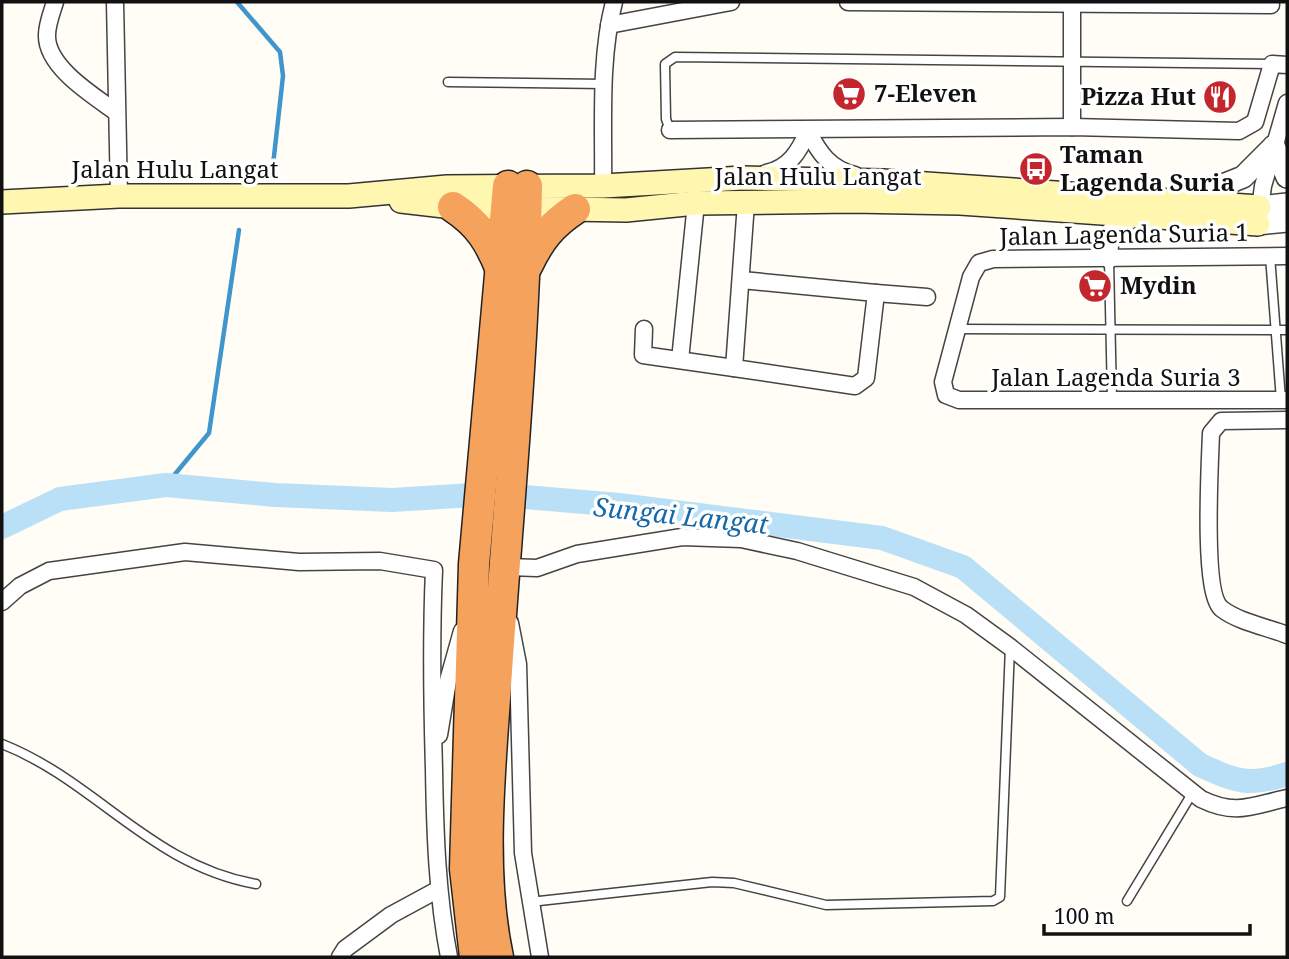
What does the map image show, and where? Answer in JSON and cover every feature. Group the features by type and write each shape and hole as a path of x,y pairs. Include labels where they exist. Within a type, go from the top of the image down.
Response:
{"highway":[{"path":"498,957 491,925 489,859 493,732 515,441 513,271 517,197"},
{"path":"453,207 474,220 513,271"},
{"path":"475,957 465,869 473,578 484,437 513,271 552,224 575,209"}],"main road":[{"name":"Jalan Hulu Langat","path":"349,196 453,207 603,186 743,178 883,181 1185,200 1259,215"},
{"name":"Jalan Hulu Langat","path":"2,202 118,196 349,196 447,187 575,209 626,210 696,203 852,201 960,204 1139,216 1259,215"}],"street":[{"path":"55,2 47,34 49,46 66,73 116,112"},
{"path":"115,2 118,196"},
{"path":"603,186 608,25 614,2"},
{"path":"608,25 731,2"},
{"path":"848,2 1271,5"},
{"path":"1072,3 1072,127"},
{"path":"670,130 1072,127 1239,131 1255,122 1280,65"},
{"path":"1259,215 1274,146 1287,103"},
{"path":"743,178 780,170 794,157 807,131"},
{"path":"807,131 825,159 840,171 883,181"},
{"path":"1274,146 1287,177"},
{"path":"1185,200 1226,187 1243,177 1274,146"},
{"path":"680,360 696,203"},
{"path":"734,368 746,203"},
{"name":"Jalan Hulu Langat","path":"1259,215 1287,204"},
{"name":"Jalan Hulu Langat","path":"1259,215 1287,221"},
{"path":"1110,260 1111,230 1139,216"},
{"name":"Jalan Lagenda Suria 1","path":"957,329 971,277 979,263 993,259 1110,260 1287,256"},
{"path":"742,280 927,297"},
{"path":"644,329 643,355 855,386 862,384 866,378 876,293"},
{"name":"Jalan Lagenda Suria 3","path":"957,329 943,382 946,395 959,400 1284,400"},
{"name":"Jalan Lagenda Suria 3","path":"1287,420 1221,421 1214,425 1211,433 1209,569 1212,595 1221,608 1287,635"},
{"path":"540,957 523,853 518,664 505,568 537,568 576,554 682,537 741,540 797,551 914,587 966,615 1193,792 1223,810 1287,798"},
{"path":"2,602 20,586 49,571 185,552 299,562 380,561 435,570 430,685 434,769 445,856 439,889 449,957"},
{"path":"434,769 448,681 473,578"},
{"path":"506,854 523,853"},
{"path":"340,957 345,949 391,915 439,889"}],"lane":[{"path":"670,130 666,119 665,64 675,57 1280,65"},
{"path":"447,82 605,84"},
{"path":"1270,256 1275,331 1284,400"},
{"path":"1110,260 1112,400"},
{"path":"957,329 1287,330"},
{"path":"530,902 712,882 734,883 827,905 993,901 1000,897 1010,647"},
{"path":"2,744 50,768 176,858 230,879 256,884"},
{"path":"1127,901 1193,792"}],"waterway":[{"path":"237,2 280,52 283,76 272,174"},
{"path":"166,485 209,433 239,230"},
{"name":"Sungai Langat","path":"2,527 60,499 166,485 275,495 392,500 490,494 619,505 882,538 963,567 1200,765 1242,780 1262,780 1287,774"}],"place":[{"name":"7-Eleven","path":"849,94"},
{"name":"Pizza Hut","path":"1220,97"},
{"name":"Taman Lagenda Suria","path":"1036,169"},
{"name":"Mydin","path":"1095,286"}]}
